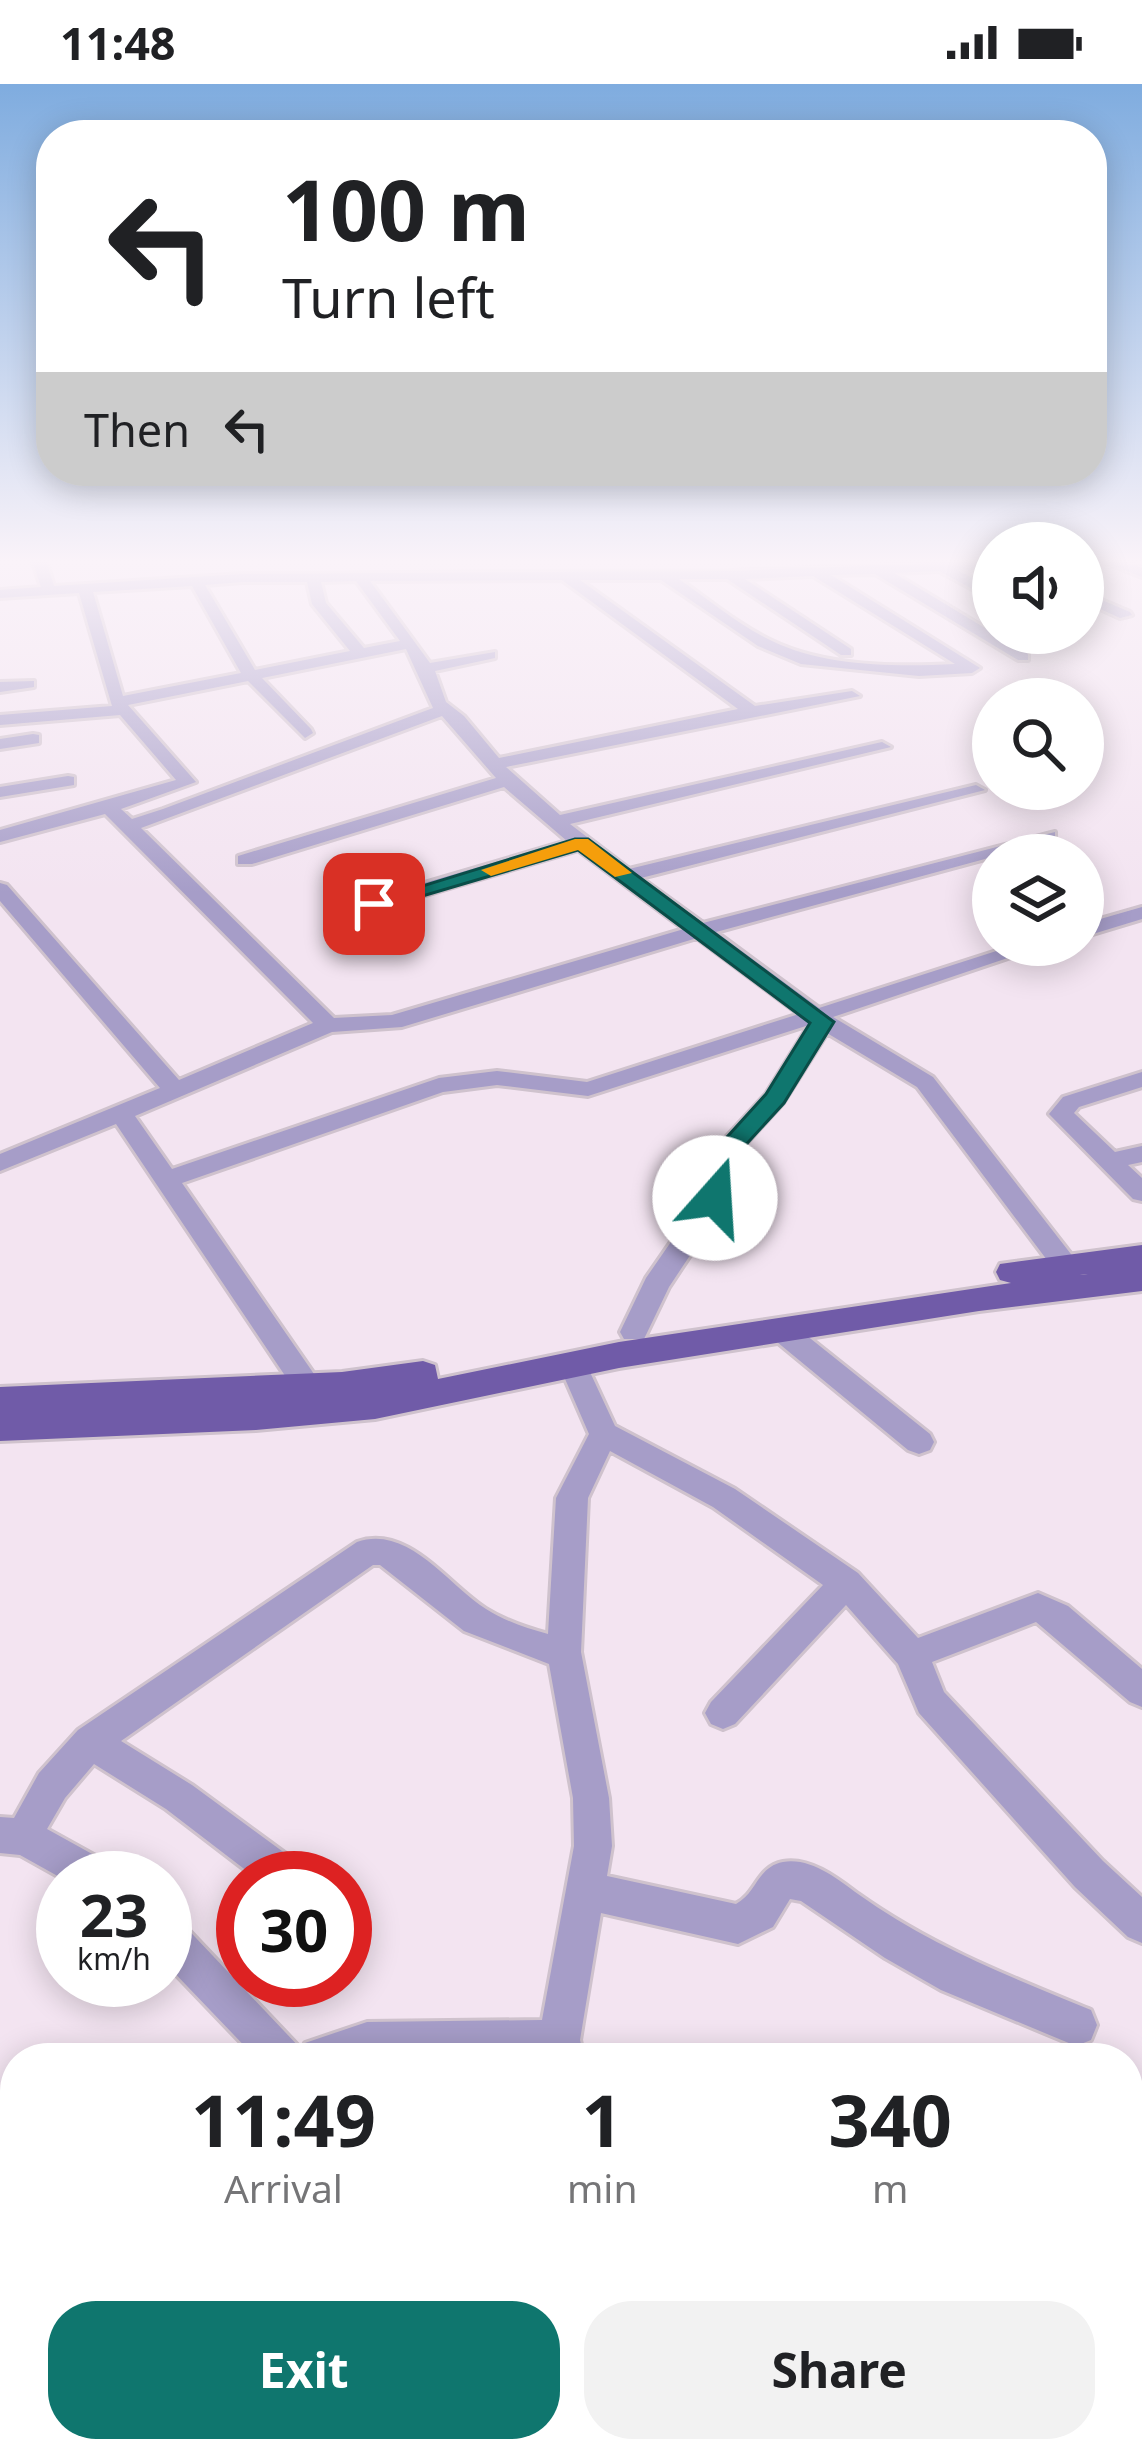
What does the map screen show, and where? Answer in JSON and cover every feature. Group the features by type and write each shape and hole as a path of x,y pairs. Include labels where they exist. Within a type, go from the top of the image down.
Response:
{"main road":[{"path":"0,1401 308,1387 409,1376 634,1332 1065,1265 1140,1266"},
{"path":"0,1427 338,1409 1140,1266"}],"street":[{"path":"110,671 121,706 205,802"},
{"path":"248,671 305,733"},
{"path":"0,720 121,706 266,671"},
{"path":"430,671 438,704 500,772 581,843 817,1017 925,1082 1065,1265"},
{"path":"697,671 752,711"},
{"path":"0,687 28,684"},
{"path":"245,860 500,772 752,711 852,696"},
{"path":"129,826 205,802 445,709"},
{"path":"0,744 33,739"},
{"path":"555,821 882,747"},
{"path":"0,792 68,781"},
{"path":"0,836 187,782"},
{"path":"626,876 972,791"},
{"path":"109,807 328,1025"},
{"path":"333,916 581,843"},
{"path":"0,1163 328,1025 394,1022 700,930 972,857"},
{"path":"0,889 175,1090"},
{"path":"1104,925 1142,913"},
{"path":"166,1180 439,1085 497,1078 588,1089 972,966"},
{"path":"634,1332 656,1285 715,1198 729,1148 775,1098 817,1017"},
{"path":"1142,1079 1061,1109 1066,1120 1142,1193"},
{"path":"121,1113 308,1387"},
{"path":"1112,1161 1142,1154"},
{"path":"781,1330 919,1442"},
{"path":"572,1365 604,1434 724,1498 846,1583 912,1655 931,1702 1089,1874 1142,1923"},
{"path":"562,2043 592,1846 591,1798 564,1652 572,1498 604,1434"},
{"path":"43,1851 12,1836 51,1781 91,1742 368,1551 389,1553 474,1620 527,1645 564,1652"},
{"path":"723,1713 846,1583"},
{"path":"912,1655 1038,1607 1055,1616 1142,1691"},
{"path":"91,1742 179,1797 251,1851"},
{"path":"584,1890 738,1924 759,1913 778,1882 805,1882 885,1938 1006,2002 1076,2025"},
{"path":"192,1962 270,2043"},
{"path":"368,2043 494,2038 524,2043"}],"slow traffic":[{"path":"491,870 581,843 622,873"}],"route":[{"path":"374,904 581,843 823,1022 775,1098 729,1148 715,1198"}]}
